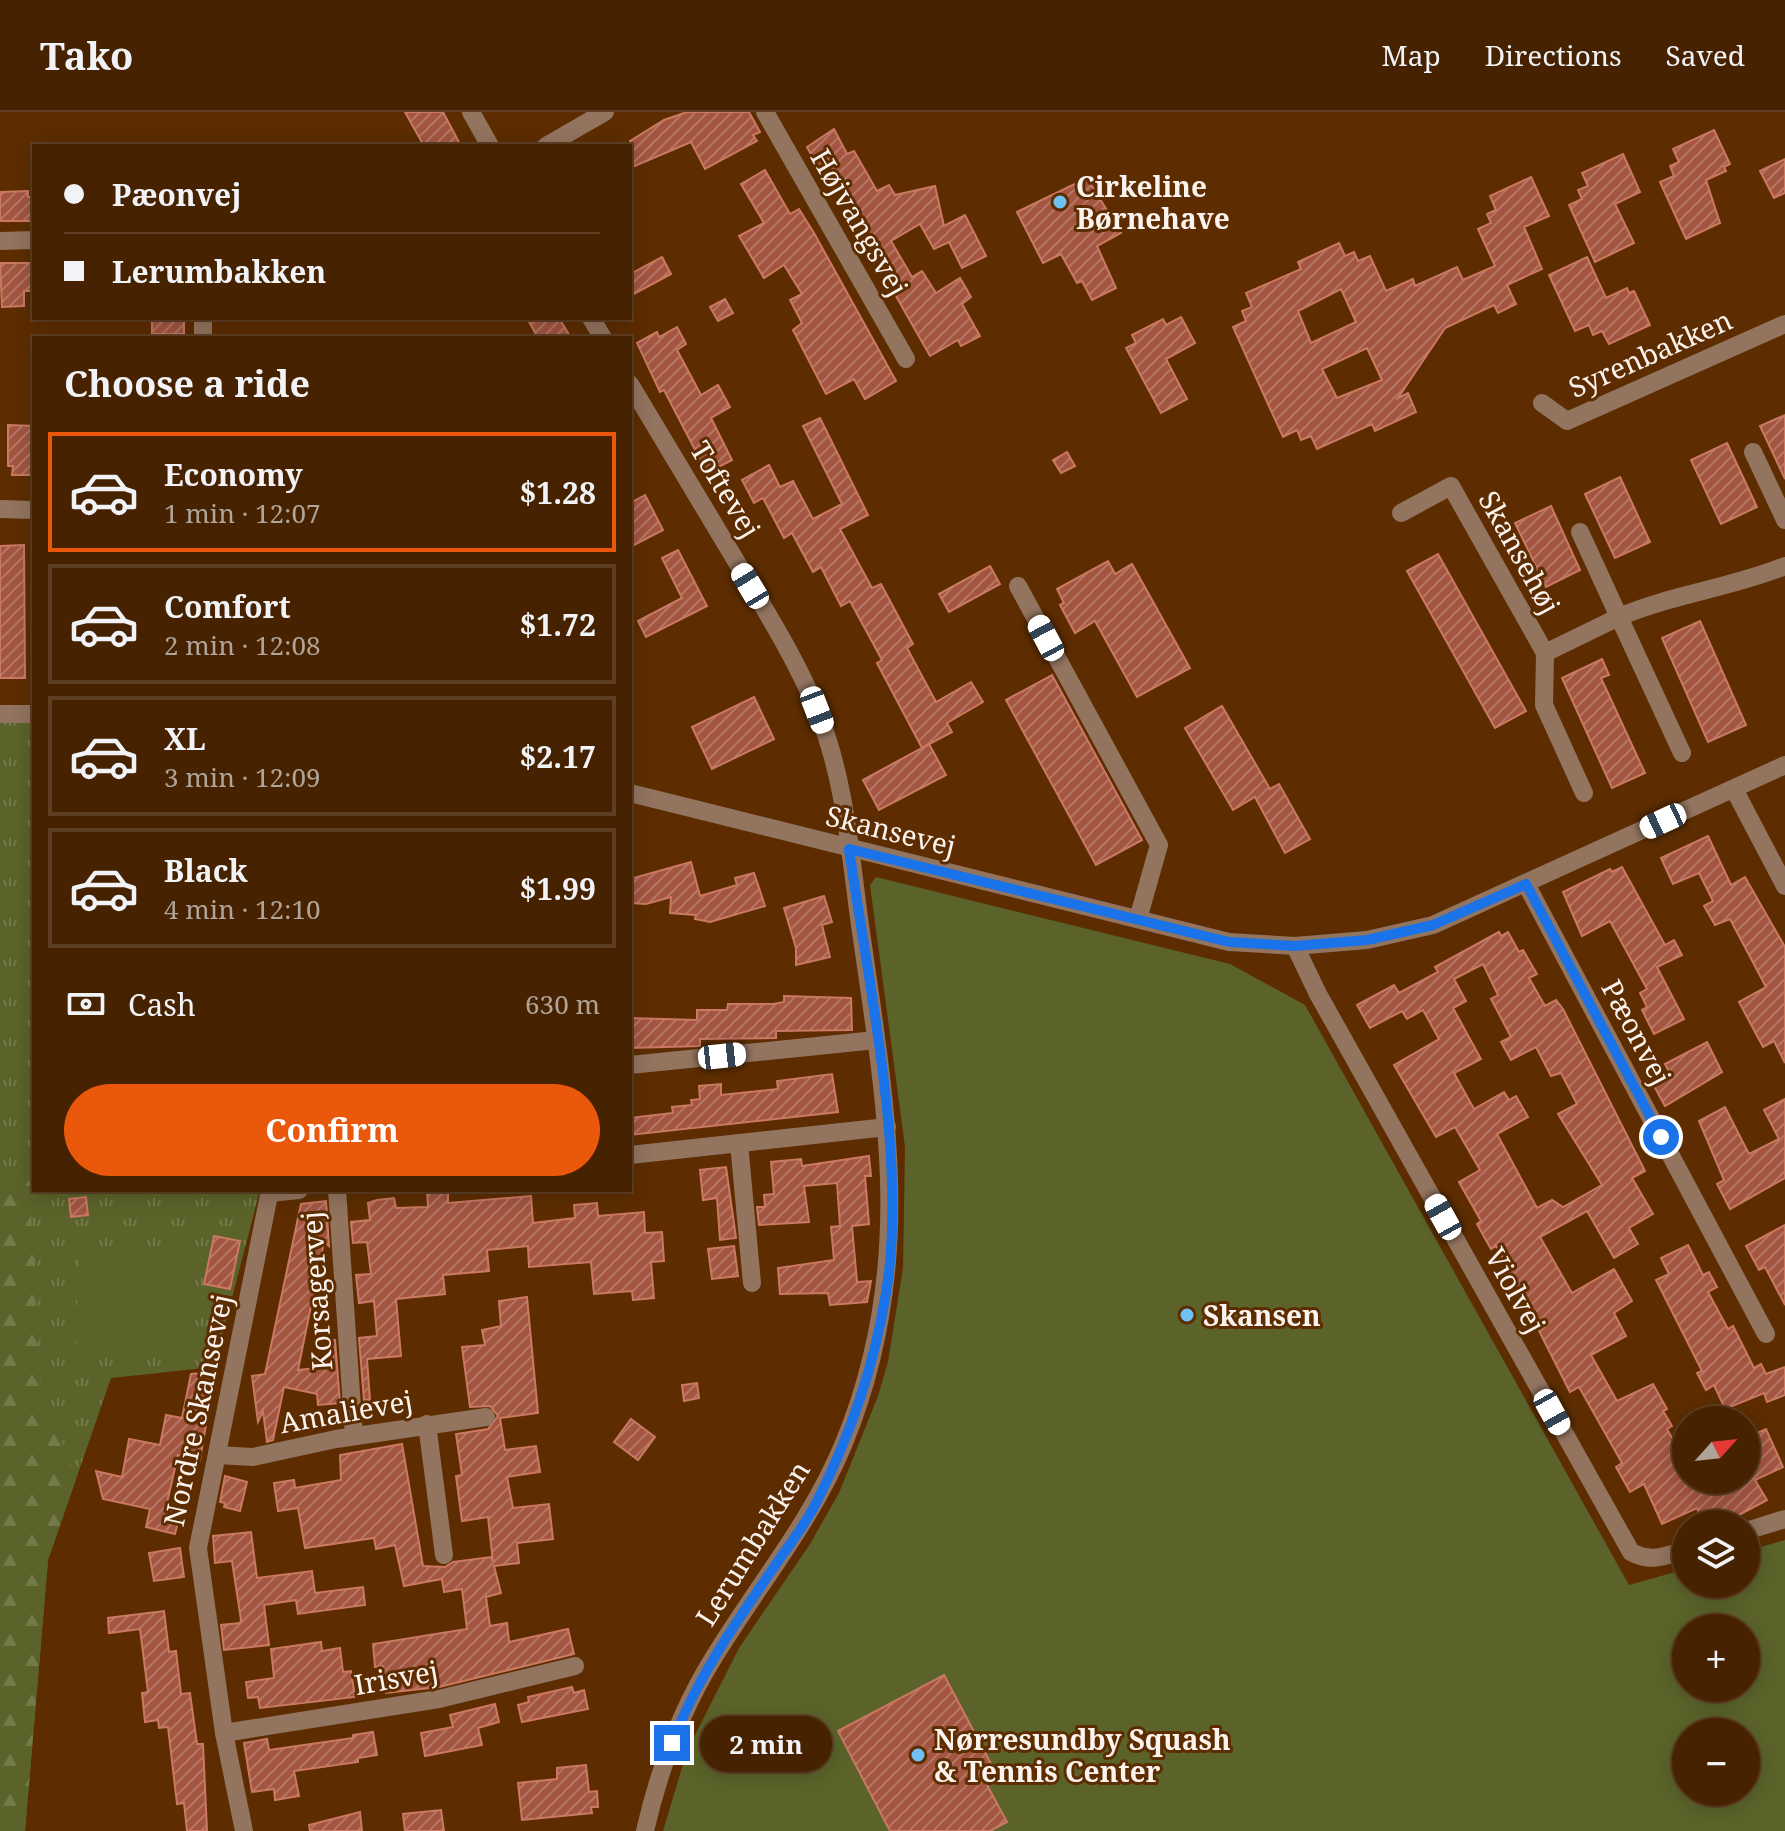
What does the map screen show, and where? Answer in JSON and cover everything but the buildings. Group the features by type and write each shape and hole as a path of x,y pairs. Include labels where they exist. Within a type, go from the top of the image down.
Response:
{"street":[{"path":"471,112 489,144"},
{"path":"549,144 605,112"},
{"name":"Højvangsvej","path":"765,112 906,359"},
{"path":"0,241 32,240"},
{"name":"Syrenbakken","path":"1542,403 1567,421 1785,324"},
{"name":"Toftevej","path":"632,387 795,662 832,749 849,849"},
{"path":"1753,452 1785,520"},
{"name":"Skansehøj","path":"1401,513 1451,486 1545,653 1544,705 1584,793"},
{"path":"0,509 32,510"},
{"name":"Skansehøj","path":"1580,532 1682,753"},
{"name":"Skansehøj","path":"1545,653 1653,603 1758,577 1785,566"},
{"path":"1018,586 1159,845 1138,919"},
{"path":"0,714 32,714"},
{"name":"Skansevej","path":"632,794 1229,942 1295,946 1367,940 1433,925 1785,765"},
{"path":"1734,789 1785,886"},
{"name":"Lerumbakken","path":"645,1831 656,1785 685,1712 713,1659 814,1508 845,1442 867,1374 886,1292 892,1205 887,1127 849,849"},
{"name":"Pæonvej","path":"1526,884 1766,1334"},
{"name":"Violvej","path":"1295,946 1318,994 1631,1552 1643,1559 1672,1554"},
{"path":"632,1065 876,1040"},
{"path":"632,1155 887,1127"},
{"path":"739,1143 752,1283"},
{"name":"Nordre Skansevej","path":"244,1831 224,1733 198,1548 270,1192"},
{"name":"Korsagervej","path":"337,1192 354,1436"},
{"name":"Amalievej","path":"217,1455 253,1457 354,1436 486,1417"},
{"path":"427,1424 444,1555"},
{"path":"1760,1527 1785,1519"},
{"name":"Irisvej","path":"224,1733 439,1699 575,1666"}],"green space":[{"path":"0,721 32,723 32,1192 259,1192 214,1367 111,1378 48,1560 25,1831 0,1831"},
{"name":"Skansen","path":"876,877 1230,964 1305,1005 1629,1585 1672,1573 1672,1598 1760,1598 1760,1547 1785,1540 1785,1831 663,1831 687,1751 739,1648 810,1544 839,1493 878,1396 888,1362 903,1268 905,1147 870,885"},
{"path":"29,1175 40,1384 76,1479 48,1560 25,1831 0,1831 0,1180"},
{"path":"79,1250 186,1250 185,1359 76,1355"}],"place":[{"name":"Cirkeline Børnehave","path":"1060,202"},
{"name":"Skansen","path":"1187,1315"},
{"name":"Nørresundby Squash & Tennis Center","path":"918,1755"}],"route":[{"path":"672,1743 680,1721 713,1659 814,1508 845,1442 867,1374 886,1292 892,1205 887,1127 849,849 1229,942 1295,946 1367,940 1433,925 1526,884 1661,1137"}]}
